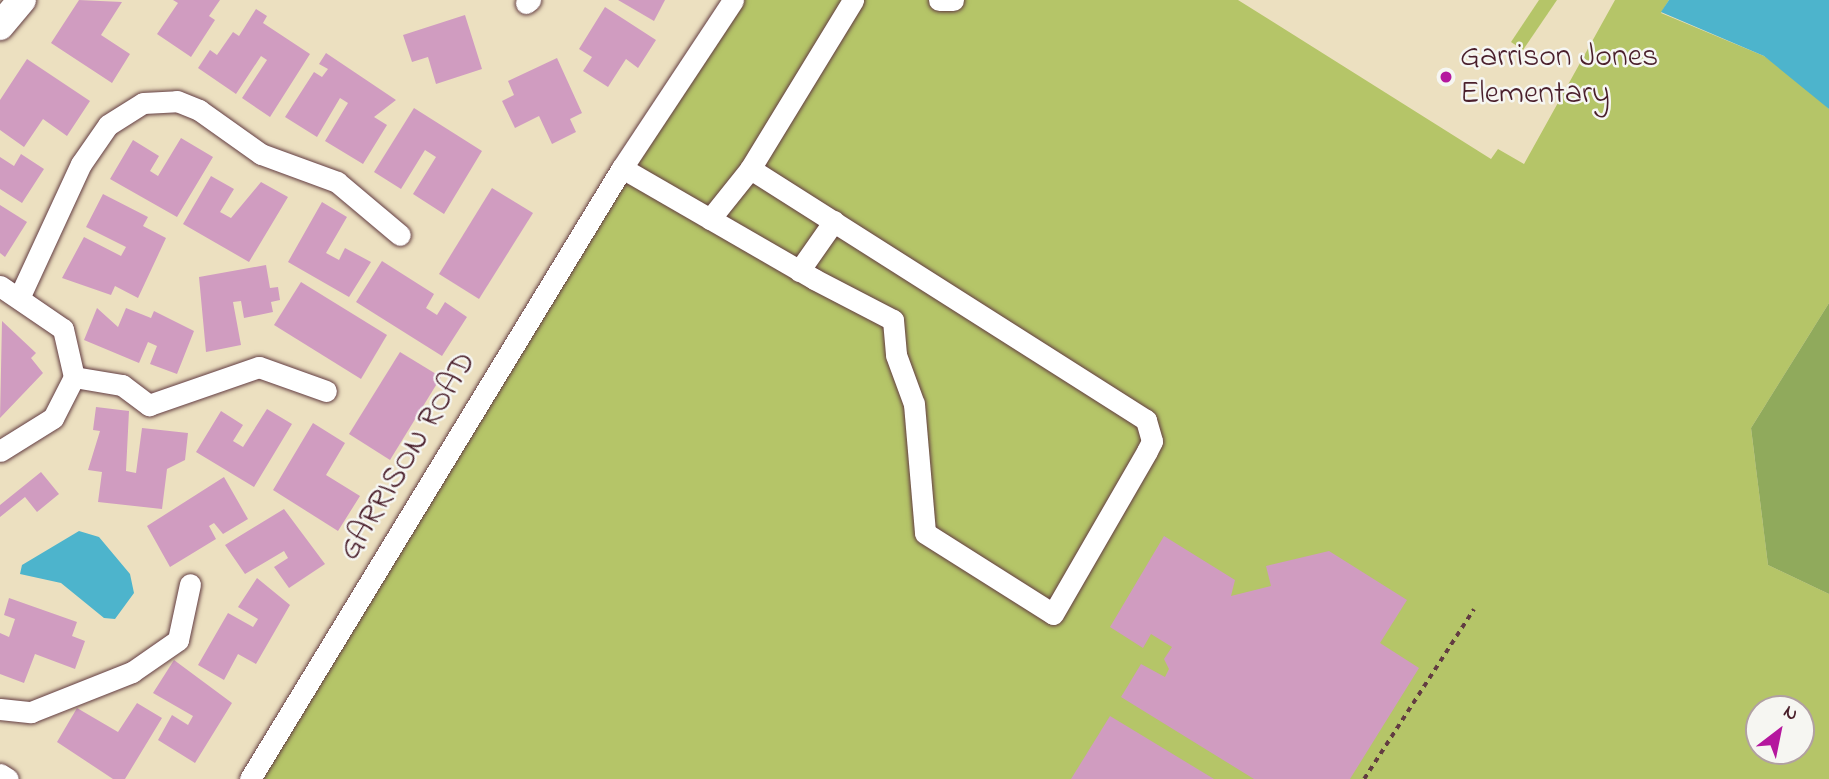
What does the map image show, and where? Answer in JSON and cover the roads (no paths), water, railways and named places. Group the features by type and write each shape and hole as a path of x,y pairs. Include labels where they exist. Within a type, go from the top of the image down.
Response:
{"main road":[{"path":"0,26 22,0"}],"street":[{"name":"GARRISON ROAD","path":"622,168 630,143 716,0"},
{"name":"GARRISON ROAD","path":"250,779 622,168 733,0"},
{"path":"710,219 750,169 853,0"},
{"path":"939,0 953,0"},
{"path":"19,298 81,164 108,125 143,103 177,102 200,110 261,155 337,182 400,235"},
{"path":"622,168 799,271 893,320 895,355 914,404 925,533 1053,614 1147,451 1152,440 1146,420 750,169"},
{"path":"799,271 834,221"},
{"path":"0,286 63,329 74,377 52,418 0,451"},
{"path":"74,377 122,385 149,405 259,367 326,391"},
{"path":"0,709 30,712 132,672 178,640 190,584"},
{"path":"0,774 8,779"}],"water":[{"path":"1669,0 1829,0 1829,109 1764,56 1661,12"},
{"path":"79,531 99,537 130,574 134,593 115,619 104,618 61,583 20,574 22,565"}],"place":[{"name":"Garrison Jones Elementary","path":"1446,77"}]}
